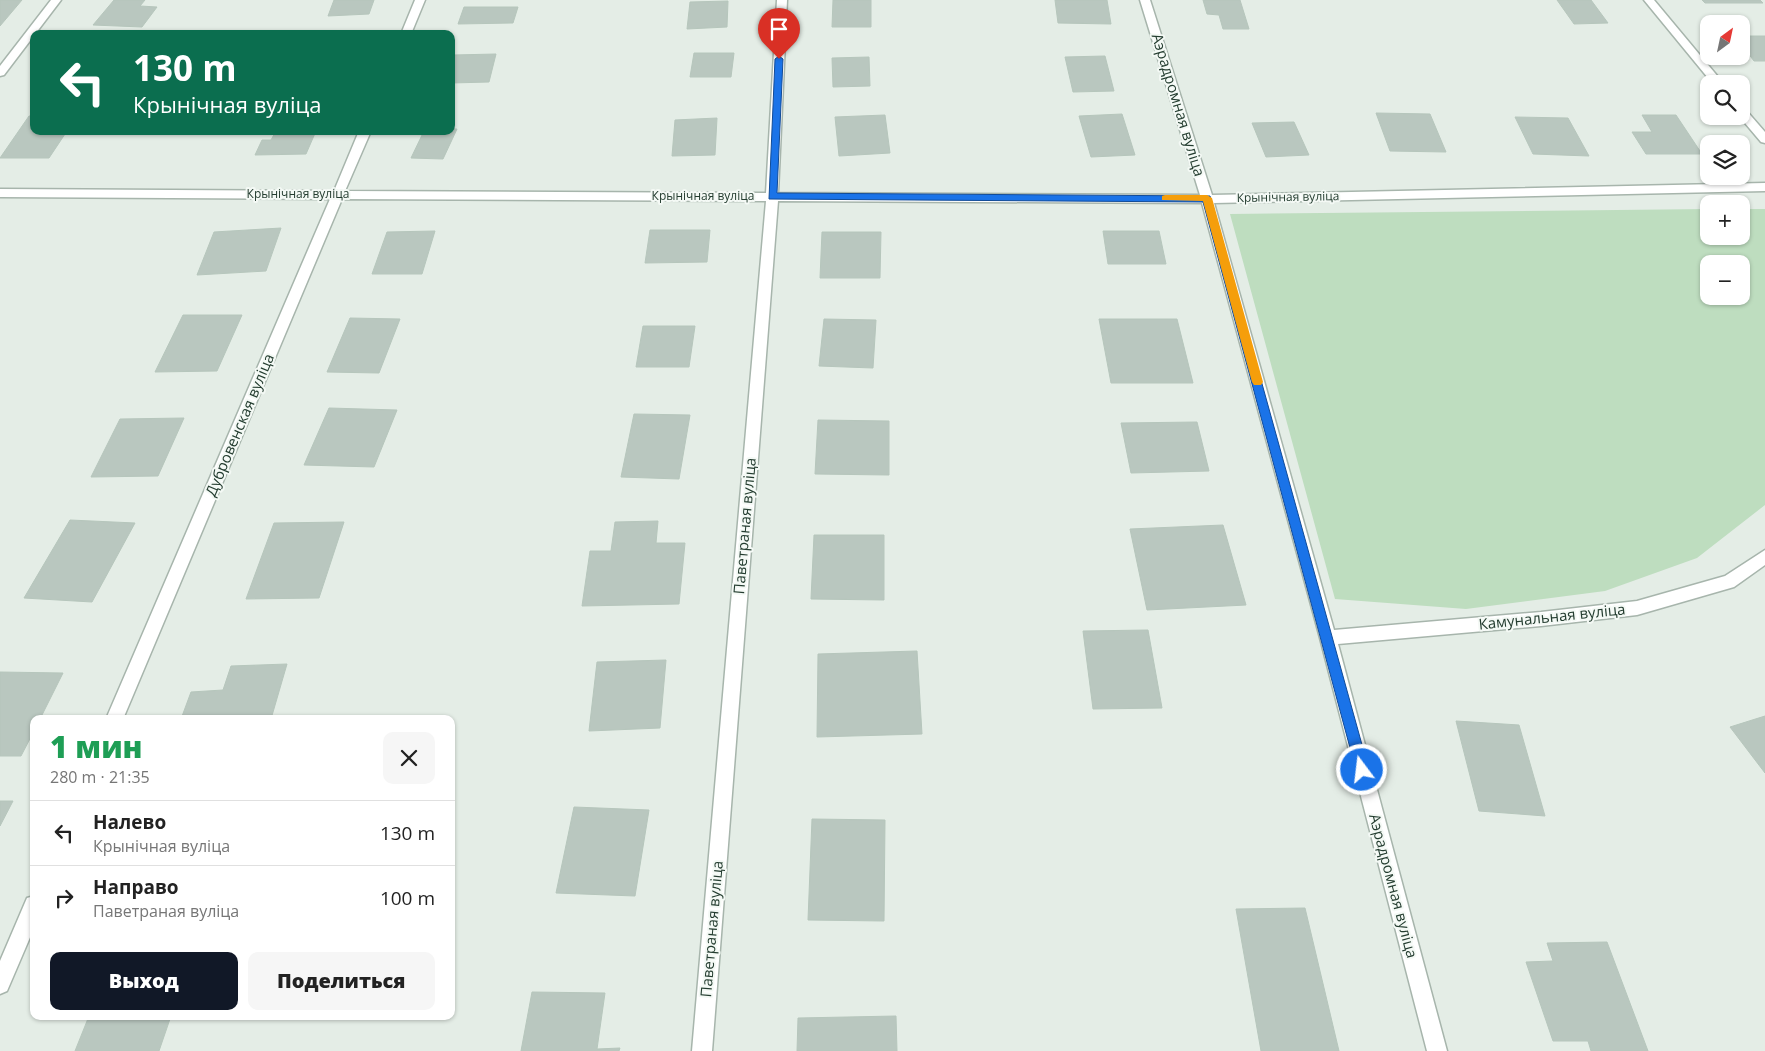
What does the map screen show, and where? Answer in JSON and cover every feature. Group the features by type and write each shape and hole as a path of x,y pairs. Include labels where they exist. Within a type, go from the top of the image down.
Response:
{"street":[{"path":"33,30 56,0"},
{"path":"408,30 420,0"},
{"name":"Паветраная вуліца","path":"702,1051 772,196 782,0"},
{"name":"Аэрадромная вуліца","path":"1145,0 1207,198 1328,638 1437,1051"},
{"path":"1648,0 1711,75"},
{"path":"0,73 30,34"},
{"path":"1750,122 1765,139"},
{"name":"Дубровенская вуліца","path":"116,715 363,135"},
{"name":"Крынічная вуліца","path":"0,193 1207,198 1765,188"},
{"name":"Камунальная вуліца","path":"1328,638 1541,620 1637,608 1729,582 1765,557"},
{"path":"0,984 30,914"}],"green space":[{"path":"1700,209 1700,245 1750,245 1750,209 1765,209 1765,505 1697,558 1605,591 1466,609 1335,599 1230,214"}],"building":[{"path":"0,0 22,0 0,26"},
{"path":"114,0 145,0 140,6 157,7 142,27 93,25"},
{"path":"334,0 374,0 369,14 328,16"},
{"path":"833,0 871,0 871,27 832,27"},
{"path":"1055,0 1107,0 1111,24 1058,23"},
{"path":"1203,0 1240,0 1249,29 1223,29 1219,15 1207,14"},
{"path":"1557,0 1591,0 1608,23 1574,24"},
{"path":"1702,0 1760,0 1763,3 1705,3"},
{"path":"728,1 727,27 687,29 690,2"},
{"path":"464,7 518,7 513,23 458,24"},
{"path":"1750,36 1765,36 1765,61 1754,61 1750,56"},
{"path":"694,53 734,53 731,77 690,77"},
{"path":"496,54 489,82 455,83 455,55"},
{"path":"1105,56 1114,91 1073,92 1065,57"},
{"path":"869,57 870,86 833,87 832,58"},
{"path":"1376,113 1430,114 1446,152 1390,151"},
{"path":"1122,114 1135,155 1091,157 1079,116"},
{"path":"885,115 890,153 839,156 835,117"},
{"path":"1642,115 1676,115 1700,151 1700,154 1646,154 1632,132 1652,132"},
{"path":"29,116 30,135 64,135 49,158 0,158"},
{"path":"1515,117 1568,118 1589,156 1533,154"},
{"path":"717,118 715,155 672,156 675,120"},
{"path":"1294,122 1309,155 1266,157 1252,123"},
{"path":"274,135 314,135 306,154 255,155 262,140 271,140"},
{"path":"422,135 454,135 443,159 411,158"},
{"path":"281,228 266,271 197,275 214,232"},
{"path":"650,230 710,230 707,262 645,263"},
{"path":"435,231 422,274 372,274 387,232"},
{"path":"1103,231 1159,231 1166,264 1108,264"},
{"path":"822,232 881,232 880,278 820,278"},
{"path":"183,315 242,315 217,371 155,372"},
{"path":"350,318 400,319 379,373 327,372"},
{"path":"824,319 876,320 873,368 819,366"},
{"path":"1099,319 1177,319 1193,383 1111,383"},
{"path":"643,326 695,326 689,367 636,367"},
{"path":"329,408 397,410 374,467 304,465"},
{"path":"634,414 690,415 679,479 621,477"},
{"path":"184,418 158,476 91,477 120,419"},
{"path":"818,420 889,421 889,475 815,474"},
{"path":"1197,422 1209,471 1131,473 1121,423"},
{"path":"70,520 135,523 92,602 24,598"},
{"path":"658,521 656,543 685,543 679,604 582,606 590,551 611,551 615,522"},
{"path":"344,522 319,598 246,599 274,523"},
{"path":"1223,525 1246,605 1147,610 1130,529"},
{"path":"814,535 884,535 884,600 811,599"},
{"path":"1148,630 1162,708 1093,709 1083,631"},
{"path":"917,651 922,734 817,737 818,654"},
{"path":"666,660 660,728 589,731 597,662"},
{"path":"287,664 272,715 182,715 191,692 223,690 231,666"},
{"path":"0,672 63,673 42,715 30,715 30,739 21,756 0,756"},
{"path":"1765,716 1765,773 1730,727"},
{"path":"1456,721 1519,725 1545,816 1479,811"},
{"path":"0,801 13,801 0,826"},
{"path":"574,807 649,810 635,896 556,893"},
{"path":"812,819 885,820 884,921 808,920"},
{"path":"1305,908 1339,1051 1261,1051 1236,909"},
{"path":"1607,942 1648,1051 1591,1051 1588,1041 1553,1041 1526,962 1553,961 1547,943"},
{"path":"532,992 605,993 597,1049 620,1048 619,1051 521,1051"},
{"path":"896,1016 897,1051 797,1051 798,1018"},
{"path":"87,1020 170,1020 159,1051 75,1051"}],"slow traffic":[{"path":"1165,198 1207,198 1258,382"}],"route":[{"path":"779,59 772,196 1207,198 1328,638 1362,770"}]}
